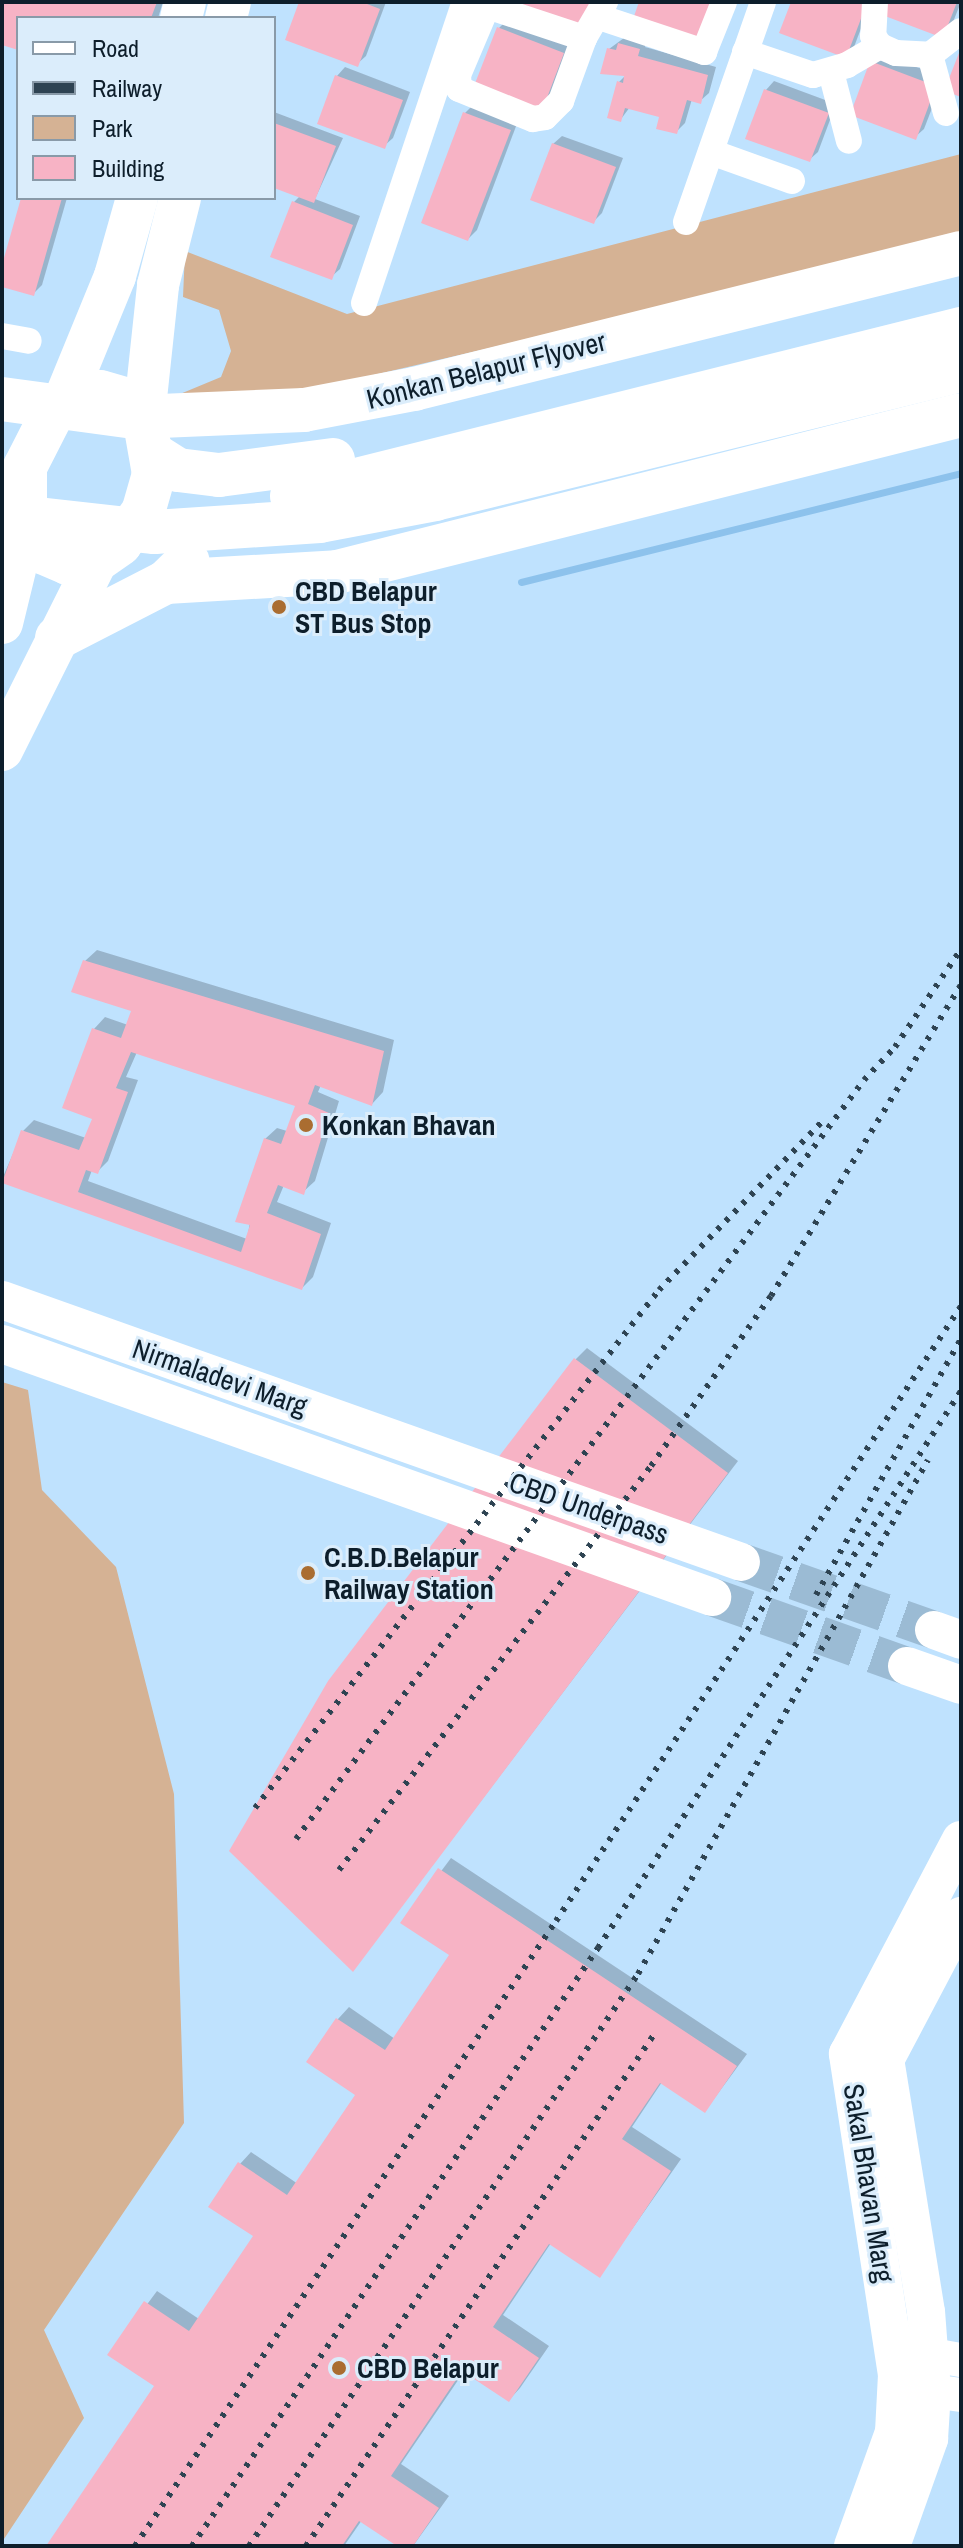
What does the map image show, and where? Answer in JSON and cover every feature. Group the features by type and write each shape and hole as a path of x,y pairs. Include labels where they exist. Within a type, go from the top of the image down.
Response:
{"highway":[{"name":"Konkan Belapur Flyover","path":"2,399 136,417 304,410 414,389 961,253"},
{"path":"13,524 35,426 100,392 125,399 149,436 190,474 325,462 961,300"},
{"path":"145,505 234,502 330,490 961,329"},
{"path":"13,524 154,532 320,521 435,499 961,370"},
{"path":"166,582 337,572 961,415"},
{"path":"13,524 55,559 91,572 120,544 145,505 149,436"},
{"path":"57,638 166,582 206,543 234,502"}],"main road":[{"path":"35,426 115,276 136,200"},
{"path":"149,436 158,285 179,200"},
{"path":"115,276 158,285"},
{"path":"2,623 13,524"},
{"path":"2,750 91,572"},
{"name":"Nirmaladevi Marg","path":"2,1300 438,1455"},
{"name":"Nirmaladevi Marg","path":"2,1344 424,1495"},
{"name":"CBD Underpass","path":"438,1455 741,1562"},
{"name":"CBD Underpass","path":"424,1495 712,1597"},
{"path":"907,1666 961,1685"},
{"name":"Sakal Bhavan Marg","path":"853,2546 894,2432 897,2375 848,2054 961,1840"},
{"name":"Sakal Bhavan Marg","path":"891,2546 929,2439 947,2376 885,2060 961,1916"}],"street":[{"path":"479,3 596,19 704,52 724,2"},
{"path":"686,222 763,2"},
{"path":"875,2 870,28 880,46 896,53 930,55 961,31"},
{"path":"479,3 458,75 459,89 533,119 545,117 561,101 596,19"},
{"path":"364,303 479,3"},
{"path":"745,52 813,75 831,72 880,46"},
{"path":"930,55 946,113"},
{"path":"831,72 849,141"},
{"path":"711,152 792,181"},
{"path":"2,336 29,341"},
{"path":"897,2375 947,2376"}],"green space":[{"path":"961,154 961,238 322,387 168,399 221,377 231,351 219,310 183,297 185,251 347,314"},
{"path":"2,1382 28,1390 42,1490 116,1567 174,1794 184,2123 44,2330 84,2418 2,2542"}],"building":[{"path":"2,2 157,2 152,16 16,16 16,49 2,45"},
{"path":"299,2 362,2 380,9 358,67 285,40"},
{"path":"507,2 591,2 580,30"},
{"path":"639,2 716,2 700,45 633,19"},
{"path":"791,2 867,3 846,58 779,33"},
{"path":"882,2 957,2 943,38 877,13"},
{"path":"497,27 564,53 542,111 474,86"},
{"path":"618,43 640,49 638,56 708,75 701,104 687,100 677,134 656,129 659,117 625,108 621,122 607,118 617,81 623,83 624,76 600,74 607,48 616,50"},
{"path":"961,48 961,97 944,91"},
{"path":"870,61 936,86 916,140 850,115"},
{"path":"335,75 403,100 385,149 317,124"},
{"path":"764,89 829,113 810,162 745,139"},
{"path":"463,112 511,130 468,241 421,223"},
{"path":"276,124 336,146 314,203 276,189"},
{"path":"552,143 616,167 594,224 530,200"},
{"path":"20,200 61,200 34,296 2,287 2,265"},
{"path":"292,201 353,225 332,280 270,257"},
{"name":"Konkan Bhavan","path":"83,960 384,1051 372,1106 315,1085 308,1104 329,1113 304,1195 278,1185 267,1213 321,1234 302,1290 2,1183 21,1130 79,1150 92,1119 62,1108 92,1028 121,1038 131,1011 71,992","holes":["131,1052 295,1106 281,1144 264,1138 235,1222 250,1225 241,1252 78,1192 86,1170 98,1174 128,1092 116,1088"]},
{"path":"574,1358 728,1473 353,1972 229,1851 328,1681"},
{"name":"CBD Belapur","path":"438,1868 737,2066 705,2113 660,2083 622,2139 671,2171 600,2278 549,2244 493,2327 539,2358 509,2402 462,2371 391,2476 439,2508 413,2546 397,2546 359,2521 342,2546 46,2546 154,2386 107,2355 144,2301 189,2331 253,2236 208,2207 238,2162 287,2195 355,2095 306,2062 336,2018 385,2050 449,1955 400,1923"}],"waterway":[{"path":"521,582 961,473"}],"tunnel":[{"path":"741,1562 934,1630"},
{"path":"712,1597 907,1666"}],"railway":[{"path":"296,1839 864,1080 895,1047 961,949"},
{"path":"339,1870 651,1466 771,1296 961,985"},
{"path":"255,1808 659,1290 822,1122"},
{"path":"135,2546 556,1921 961,1306"},
{"path":"816,1595 961,1339"},
{"path":"192,2546 598,1948 961,1391"},
{"path":"249,2546 638,1974 928,1460"},
{"path":"306,2546 653,2036"}],"place":[{"name":"CBD Belapur ST Bus Stop","path":"279,607"},
{"name":"Konkan Bhavan","path":"306,1125"},
{"name":"C.B.D.Belapur Railway Station","path":"308,1573"},
{"name":"CBD Belapur","path":"339,2368"}]}
